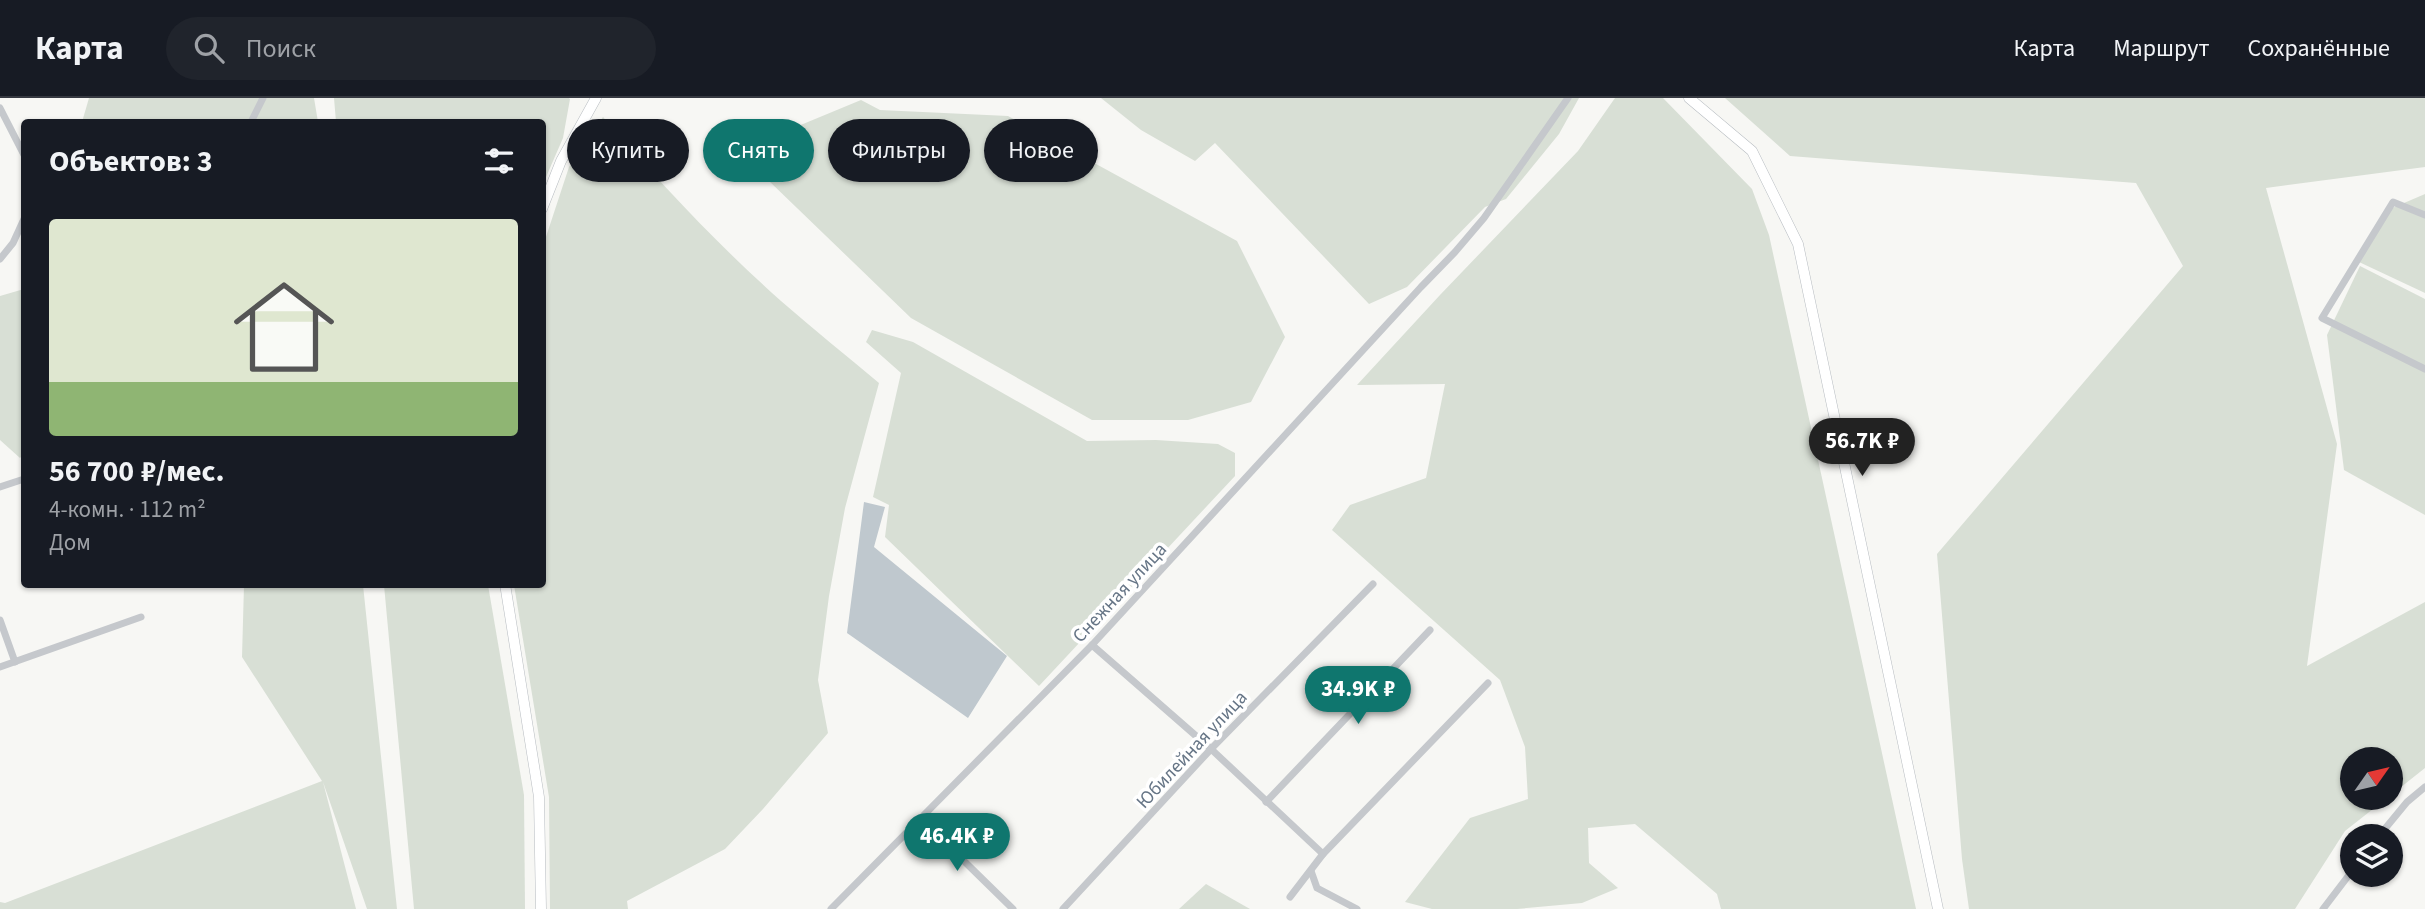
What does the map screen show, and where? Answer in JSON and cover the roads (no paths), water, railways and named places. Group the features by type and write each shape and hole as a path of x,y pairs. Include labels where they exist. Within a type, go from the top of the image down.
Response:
{"street":[{"path":"252,119 263,98"},
{"path":"546,199 561,161 596,98"},
{"name":"Снежная улица","path":"831,909 1092,645 1455,252 1484,218 1568,98"},
{"path":"1689,98 1752,151 1798,244 1938,909"},
{"path":"0,108 21,149"},
{"path":"2425,215 2393,202 2322,318 2425,369"},
{"path":"0,259 13,243 21,226"},
{"path":"0,487 21,480"},
{"name":"Юбилейная улица","path":"1063,909 1210,749 1373,584"},
{"path":"506,588 539,797 541,909"},
{"path":"0,667 141,617"},
{"path":"0,620 15,662"},
{"path":"1266,802 1430,630"},
{"path":"1092,645 1323,853"},
{"path":"1290,897 1323,853 1488,683"},
{"path":"2389,824 2407,802 2425,787"},
{"path":"920,818 1013,909"},
{"path":"1311,871 1317,888 1357,909"},
{"path":"2323,909 2340,886"}]}
